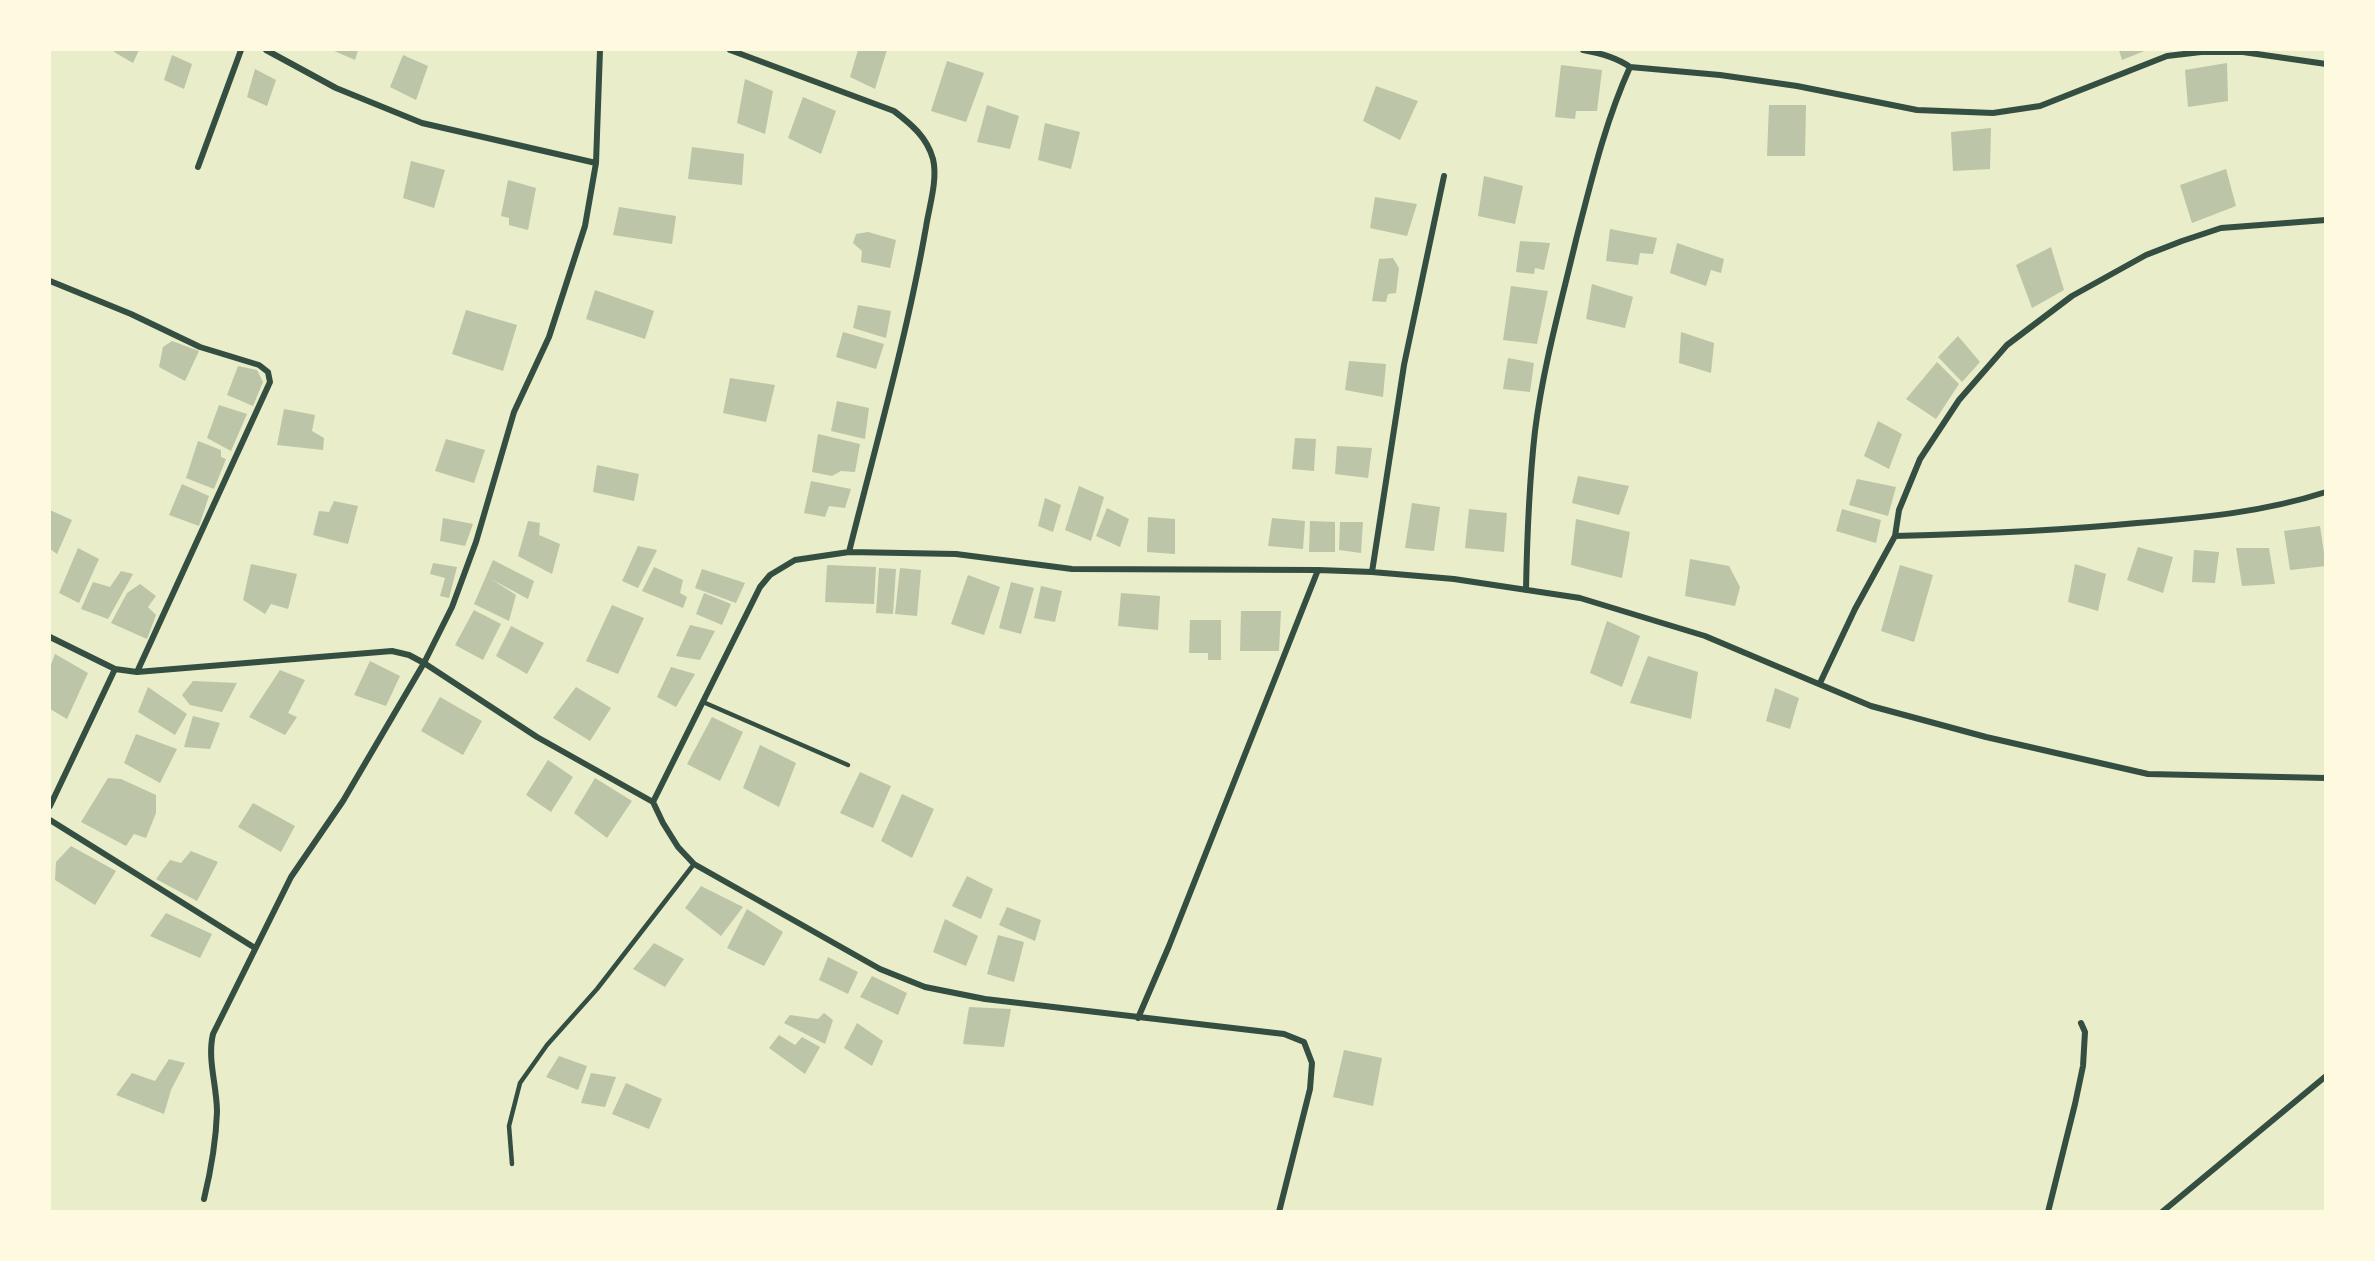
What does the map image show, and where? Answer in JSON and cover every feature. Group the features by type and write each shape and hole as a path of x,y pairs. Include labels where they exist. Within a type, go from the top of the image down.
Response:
{"street":[{"path":"198,167 241,50"},
{"path":"266,50 336,88 422,123 596,163"},
{"path":"204,1199 214,1160 217,1110 210,1049 213,1034 291,877 343,801 424,663 452,608 476,542 514,412 549,337 585,226 596,163 600,50"},
{"path":"730,50 894,111 912,125 926,141 934,161 933,184 918,272 849,552"},
{"path":"1583,50 1603,53 1630,67 1720,75 1797,86 1917,110 1993,113 2040,106 2167,56 2201,52 2243,52 2325,64"},
{"path":"1526,590 1535,432 1547,362 1594,170 1619,92 1630,67"},
{"path":"1372,572 1404,365 1444,176"},
{"path":"1820,683 1855,609 1895,536 1899,510 1920,459 1959,400 2007,345 2072,296 2146,255 2221,228 2325,220"},
{"path":"50,281 131,314 201,347 259,365 268,372 270,382 137,672"},
{"path":"1895,536 2048,531 2232,514 2287,504 2325,492"},
{"path":"653,802 760,587 770,575 795,560 849,552 956,554 1072,569 1372,572 1454,579 1580,598 1705,636 1871,706 1986,737 2148,774 2325,778"},
{"path":"1138,1018 1169,946 1318,570"},
{"path":"50,637 115,669 137,672 392,651 409,655 537,737 653,802 678,847 694,864 880,969 925,987 985,999 1284,1034 1304,1042 1312,1063 1310,1089 1279,1212"},
{"path":"50,806 115,669"},
{"path":"50,820 255,948"},
{"path":"2048,1212 2083,1066 2085,1032 2081,1023"},
{"path":"2162,1212 2325,1076"}],"lane":[{"path":"703,702 848,765"},
{"path":"512,1164 509,1126 520,1083 547,1046 597,989 694,864"}],"building":[{"path":"115,50 139,50 133,63 114,52"},
{"path":"332,50 358,50 355,60"},
{"path":"858,50 887,50 875,89 850,77"},
{"path":"2119,50 2147,50 2122,60"},
{"path":"172,55 192,64 184,89 164,80"},
{"path":"403,55 428,66 416,100 390,87"},
{"path":"947,61 984,73 966,122 931,111"},
{"path":"2227,63 2228,101 2188,107 2185,70"},
{"path":"1561,65 1602,70 1597,111 1576,111 1575,119 1555,117"},
{"path":"255,69 276,80 267,106 247,97"},
{"path":"745,79 773,91 765,134 737,123"},
{"path":"1376,86 1418,101 1400,140 1363,121"},
{"path":"803,97 836,111 821,154 788,138"},
{"path":"987,105 1019,116 1010,149 977,142"},
{"path":"1769,105 1806,105 1805,156 1767,156"},
{"path":"1045,123 1080,132 1071,169 1038,160"},
{"path":"1991,128 1990,169 1953,171 1951,132"},
{"path":"692,147 744,154 742,185 688,179"},
{"path":"411,161 445,170 434,208 403,198"},
{"path":"2226,169 2236,206 2192,223 2180,185"},
{"path":"1484,176 1523,186 1515,224 1478,216"},
{"path":"508,180 536,188 528,230 509,225 509,218 501,216"},
{"path":"1375,197 1417,204 1407,236 1370,228"},
{"path":"619,207 676,216 672,244 613,235"},
{"path":"1610,229 1657,238 1653,254 1640,253 1638,265 1606,261"},
{"path":"868,232 896,240 890,268 861,262 862,251 853,243 856,234"},
{"path":"1520,241 1550,243 1544,270 1535,268 1534,274 1516,272"},
{"path":"1677,243 1724,259 1721,273 1711,270 1706,286 1670,273"},
{"path":"2051,247 2064,290 2032,308 2016,265"},
{"path":"1393,258 1399,268 1396,293 1388,294 1386,302 1372,301 1379,259"},
{"path":"1592,284 1633,297 1625,328 1586,319"},
{"path":"1511,286 1548,291 1537,344 1503,340"},
{"path":"595,290 654,311 645,339 586,319"},
{"path":"858,305 891,311 886,338 853,328"},
{"path":"466,310 517,325 503,371 452,354"},
{"path":"843,332 884,344 876,369 836,357"},
{"path":"1681,332 1714,343 1711,373 1679,363"},
{"path":"1958,336 1980,362 1962,382 1938,357"},
{"path":"172,341 199,351 185,381 159,367 163,347"},
{"path":"1508,358 1534,363 1530,392 1503,389"},
{"path":"1349,361 1386,364 1383,397 1345,390"},
{"path":"1937,362 1959,384 1936,419 1906,399"},
{"path":"238,366 257,370 263,382 253,406 227,395"},
{"path":"730,378 775,385 766,422 723,413"},
{"path":"837,401 869,408 865,439 831,431"},
{"path":"219,405 247,414 231,451 207,438"},
{"path":"284,409 315,415 312,431 324,438 323,450 277,445"},
{"path":"1878,421 1902,434 1889,469 1864,456"},
{"path":"818,434 860,444 855,472 841,471 832,476 812,472"},
{"path":"1295,438 1316,439 1314,471 1292,469"},
{"path":"446,439 485,450 474,483 435,471"},
{"path":"198,441 221,450 221,457 226,459 214,489 186,478"},
{"path":"1337,446 1372,448 1368,478 1335,474"},
{"path":"597,465 639,474 634,501 593,492"},
{"path":"1578,476 1629,486 1619,515 1572,503"},
{"path":"1857,479 1896,487 1888,516 1849,505"},
{"path":"811,481 851,489 845,508 829,506 825,517 804,513"},
{"path":"182,484 209,496 199,526 169,515"},
{"path":"1079,486 1104,497 1091,541 1065,530"},
{"path":"1045,498 1061,505 1053,532 1038,526"},
{"path":"334,501 358,506 348,544 313,535 319,511 329,512"},
{"path":"1412,503 1440,507 1434,551 1405,548"},
{"path":"1107,508 1129,519 1120,547 1096,536"},
{"path":"1469,509 1507,513 1504,552 1465,548"},
{"path":"1842,509 1881,520 1876,543 1836,531"},
{"path":"50,510 72,520 57,554 50,549"},
{"path":"1148,517 1175,519 1175,554 1147,552"},
{"path":"443,518 473,524 465,546 440,541"},
{"path":"1272,518 1305,521 1303,549 1268,546"},
{"path":"1576,519 1630,532 1622,578 1571,565"},
{"path":"528,521 540,523 539,535 560,544 552,574 518,556"},
{"path":"1310,521 1335,522 1335,552 1309,552"},
{"path":"1340,522 1363,522 1361,553 1339,550"},
{"path":"2320,526 2326,566 2290,570 2284,531"},
{"path":"638,546 657,550 638,588 622,581"},
{"path":"2138,547 2173,557 2163,593 2127,580"},
{"path":"78,548 99,559 79,603 59,593"},
{"path":"2236,548 2269,548 2275,584 2242,586"},
{"path":"2194,550 2219,552 2215,583 2192,582"},
{"path":"1690,559 1729,566 1740,587 1735,606 1685,596"},
{"path":"493,560 534,581 528,599 491,579 516,595 509,621 474,604"},
{"path":"433,563 457,567 449,598 440,596 445,578 430,574"},
{"path":"251,564 297,574 288,609 271,604 265,614 243,600"},
{"path":"2075,564 2106,574 2098,611 2068,602"},
{"path":"827,565 876,567 874,604 825,602"},
{"path":"1900,565 1933,575 1914,642 1881,631"},
{"path":"654,567 683,580 680,593 687,597 683,608 642,591"},
{"path":"879,568 896,569 893,614 876,613"},
{"path":"900,568 921,570 917,616 895,614"},
{"path":"702,569 745,583 736,603 695,588"},
{"path":"121,571 133,574 108,619 81,609 93,582 110,587"},
{"path":"968,575 1000,587 984,635 951,624"},
{"path":"1011,582 1034,588 1021,634 999,628"},
{"path":"140,584 156,596 148,607 156,615 147,639 111,623 127,593"},
{"path":"1041,586 1062,591 1055,622 1034,618"},
{"path":"704,593 731,604 722,625 696,614"},
{"path":"1121,593 1160,596 1158,630 1118,626"},
{"path":"612,605 644,618 618,674 586,661"},
{"path":"474,610 501,624 483,660 455,645"},
{"path":"1241,611 1281,611 1279,651 1240,651"},
{"path":"1190,620 1221,620 1221,660 1208,660 1208,653 1189,653"},
{"path":"1607,621 1640,636 1622,687 1590,673"},
{"path":"690,625 715,631 700,660 676,656"},
{"path":"511,626 544,643 527,674 496,656"},
{"path":"55,654 88,673 67,719 50,709 50,667"},
{"path":"1648,656 1698,672 1691,719 1630,703"},
{"path":"370,661 400,676 386,706 354,695"},
{"path":"671,667 695,674 676,707 657,697"},
{"path":"280,670 305,680 288,713 297,717 285,735 249,717"},
{"path":"193,681 237,683 222,712 190,705 182,695"},
{"path":"148,687 187,714 175,735 138,712"},
{"path":"576,687 611,708 590,741 553,718"},
{"path":"1775,688 1799,698 1790,729 1766,721"},
{"path":"440,697 482,721 463,755 421,731"},
{"path":"193,716 220,723 210,749 184,747"},
{"path":"712,717 743,732 720,781 687,764"},
{"path":"136,734 177,749 160,783 124,763"},
{"path":"760,745 796,763 779,807 743,788"},
{"path":"548,760 573,777 551,812 526,795"},
{"path":"860,772 891,786 873,828 840,813"},
{"path":"108,778 121,779 156,795 156,813 146,838 134,834 126,846 81,822"},
{"path":"595,778 632,801 607,838 574,813"},
{"path":"902,794 934,809 912,858 881,841"},
{"path":"253,803 295,826 281,852 238,827"},
{"path":"71,846 116,871 95,905 55,880 56,862"},
{"path":"191,851 218,862 197,901 156,879 170,860 181,863"},
{"path":"967,876 993,889 981,919 952,906"},
{"path":"701,886 743,907 721,936 685,908"},
{"path":"1007,907 1041,920 1035,941 999,925"},
{"path":"747,909 783,932 764,966 727,948"},
{"path":"166,913 212,934 200,958 150,936"},
{"path":"945,919 978,936 966,966 933,952"},
{"path":"998,935 1024,942 1014,982 987,974"},
{"path":"654,943 684,959 665,987 633,969"},
{"path":"828,957 858,972 848,994 819,980"},
{"path":"872,976 907,993 898,1015 860,997"},
{"path":"969,1007 1011,1009 1004,1047 963,1044"},
{"path":"824,1013 833,1020 825,1044 784,1023 790,1015 818,1019"},
{"path":"857,1023 883,1041 872,1066 844,1048"},
{"path":"779,1035 795,1045 802,1037 820,1047 805,1074 769,1048"},
{"path":"1344,1050 1382,1058 1373,1106 1333,1097"},
{"path":"559,1056 587,1066 578,1090 546,1077"},
{"path":"169,1059 185,1063 171,1090 164,1114 116,1095 132,1073 155,1081"},
{"path":"591,1073 616,1077 605,1107 581,1103"},
{"path":"626,1083 662,1099 649,1129 612,1114"}]}
